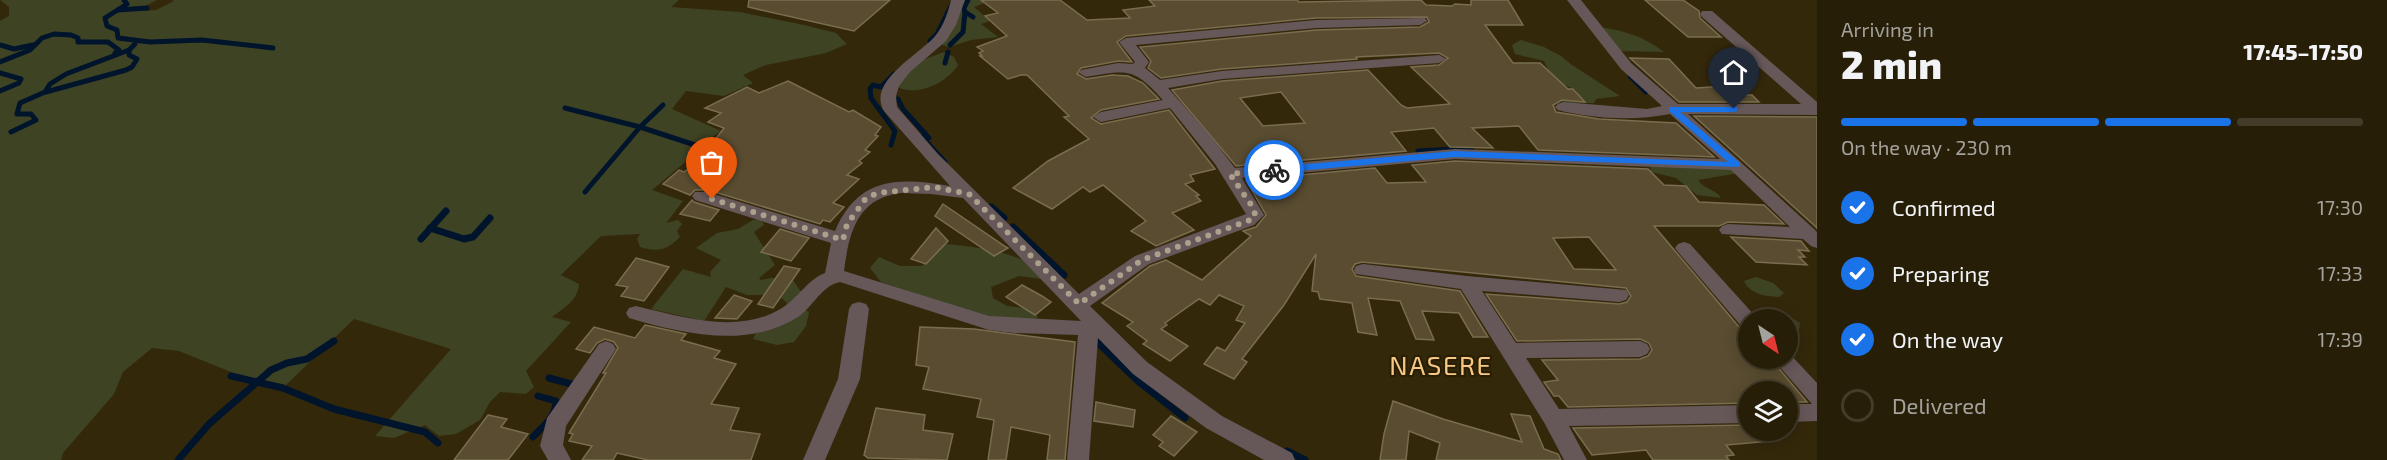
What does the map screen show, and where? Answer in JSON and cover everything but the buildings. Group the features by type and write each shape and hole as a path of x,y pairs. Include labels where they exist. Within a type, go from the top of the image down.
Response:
{"street":[{"path":"958,0 951,22 943,36 929,51 896,78 888,89 886,98 889,108 969,194 1079,304 1094,327 1140,368 1214,422 1284,460"},
{"path":"1574,0 1626,66 1812,237"},
{"path":"1707,14 1817,109"},
{"path":"1137,69 1142,62 1126,42 1316,24 1420,21"},
{"path":"1156,85 1222,75 1438,59"},
{"path":"1079,304 1142,260 1253,219 1255,215 1254,209 1230,174 1173,103 1137,69 1125,67 1086,74"},
{"path":"1101,117 1173,103"},
{"path":"1563,107 1647,114 1672,109 1817,109"},
{"path":"1230,174 1455,154 1736,165"},
{"path":"834,277 847,224 866,198 878,193 934,187 969,194"},
{"path":"701,196 843,240"},
{"path":"1728,230 1812,237"},
{"path":"1684,248 1738,309"},
{"path":"1363,270 1467,283 1619,295"},
{"path":"636,313 677,323 744,330 757,328 788,314 803,303 817,284 834,277 852,279 946,312 991,323 1043,327 1068,325 1094,327"},
{"path":"1467,283 1553,418 1576,460"},
{"path":"813,460 849,379 859,309"},
{"path":"1078,460 1094,327"},
{"path":"560,460 551,446 555,424 606,349"},
{"path":"1510,351 1640,349"},
{"path":"1792,369 1817,397"},
{"path":"1798,413 1817,412"},
{"path":"1553,418 1738,414"}],"green space":[{"path":"0,0 157,0 139,9 144,11 156,10 174,1 172,0 679,0 671,7 740,12 804,25 836,33 847,44 826,53 766,65 743,75 753,83 724,96 686,91 672,109 721,131 693,151 696,153 652,190 683,201 666,223 678,220 682,224 677,231 680,237 666,248 652,250 640,247 637,239 640,234 601,236 561,275 579,284 578,290 570,303 552,317 571,322 526,371 534,387 526,394 500,392 490,402 480,420 456,434 439,436 425,425 394,438 375,436 451,349 354,319 283,388 256,382 179,351 152,348 123,372 114,394 63,453 61,460 0,460 0,21 9,16 9,7"},
{"path":"964,0 992,0 974,7 990,21 981,24 998,37 971,40 949,47 942,45 955,26"},
{"path":"1599,27 1633,35 1664,52 1618,51"},
{"path":"1521,40 1544,47 1561,56 1620,96 1596,99 1594,103 1569,103 1556,100 1579,96 1576,90 1546,77 1548,69 1544,61 1515,54 1512,45"},
{"path":"944,52 954,57 958,65 939,83 912,90 896,86 920,61"},
{"path":"1712,161 1739,173 1698,180 1721,198 1697,195 1676,178 1651,172 1650,165"},
{"path":"761,219 764,225 754,232 775,265 759,278 761,280 771,278 793,280 801,292 803,309 809,312 806,326 794,342 777,345 753,339 756,333 786,309 787,303 778,295 747,295 726,287 704,321 651,309 683,269 711,277 710,272 721,260 696,248 717,233 738,229 753,220"},
{"path":"944,244 985,249 1016,257 1041,271 1048,280 1019,276 991,287 993,298 1007,306 1033,309 1038,318 1005,321 952,306 881,282 870,268 879,257 900,266 922,266"},
{"path":"1756,277 1773,283 1784,293 1779,297 1754,292 1744,281"}],"waterway":[{"path":"124,0 127,4 105,18 107,26 117,30 118,38 150,42 202,40 273,48"},
{"path":"930,41 937,34 954,0"},
{"path":"965,12 964,8 968,0"},
{"path":"118,10 147,8"},
{"path":"950,45 963,32 965,12"},
{"path":"965,12 973,17"},
{"path":"0,62 30,50 42,38 54,34 71,35 78,38 78,42 108,42 119,50 115,53"},
{"path":"129,50 135,44"},
{"path":"0,45 14,49 33,45"},
{"path":"11,132 36,120 31,114 17,114 20,103 45,92 50,84 66,74 129,50"},
{"path":"46,92 132,67 137,59 129,55 129,50"},
{"path":"945,63 948,52"},
{"path":"0,73 21,79 19,83 0,91"},
{"path":"891,145 895,131 871,98 870,89 873,85 881,87 894,74"},
{"path":"1630,76 1646,92"},
{"path":"898,99 903,109 929,138"},
{"path":"640,127 663,105"},
{"path":"565,108 640,127"},
{"path":"585,192 640,127"},
{"path":"640,127 695,145"},
{"path":"922,137 945,162"},
{"path":"1418,151 1472,148"},
{"path":"991,207 1004,218"},
{"path":"431,228 446,211"},
{"path":"431,228 464,239 473,237 490,218"},
{"path":"1013,227 1064,275"},
{"path":"421,239 431,228"},
{"path":"257,382 271,370 287,363 307,359 334,341"},
{"path":"1097,342 1139,382 1185,418"},
{"path":"231,376 257,382"},
{"path":"549,378 575,385 577,382"},
{"path":"178,460 209,424 257,382"},
{"path":"257,382 283,388 334,409 425,432 438,443"},
{"path":"533,437 554,412 556,401 538,396"},
{"path":"1287,451 1305,460"}],"way so far":[{"path":"712,199 843,240 847,224 866,198 872,195 884,191 934,187 969,194 1079,304 1142,260 1253,219 1254,209 1230,174 1274,170"}],"district":[{"name":"NASERE","path":"1441,366"}],"route":[{"path":"1274,170 1455,154 1736,165 1672,109 1734,109"}]}
